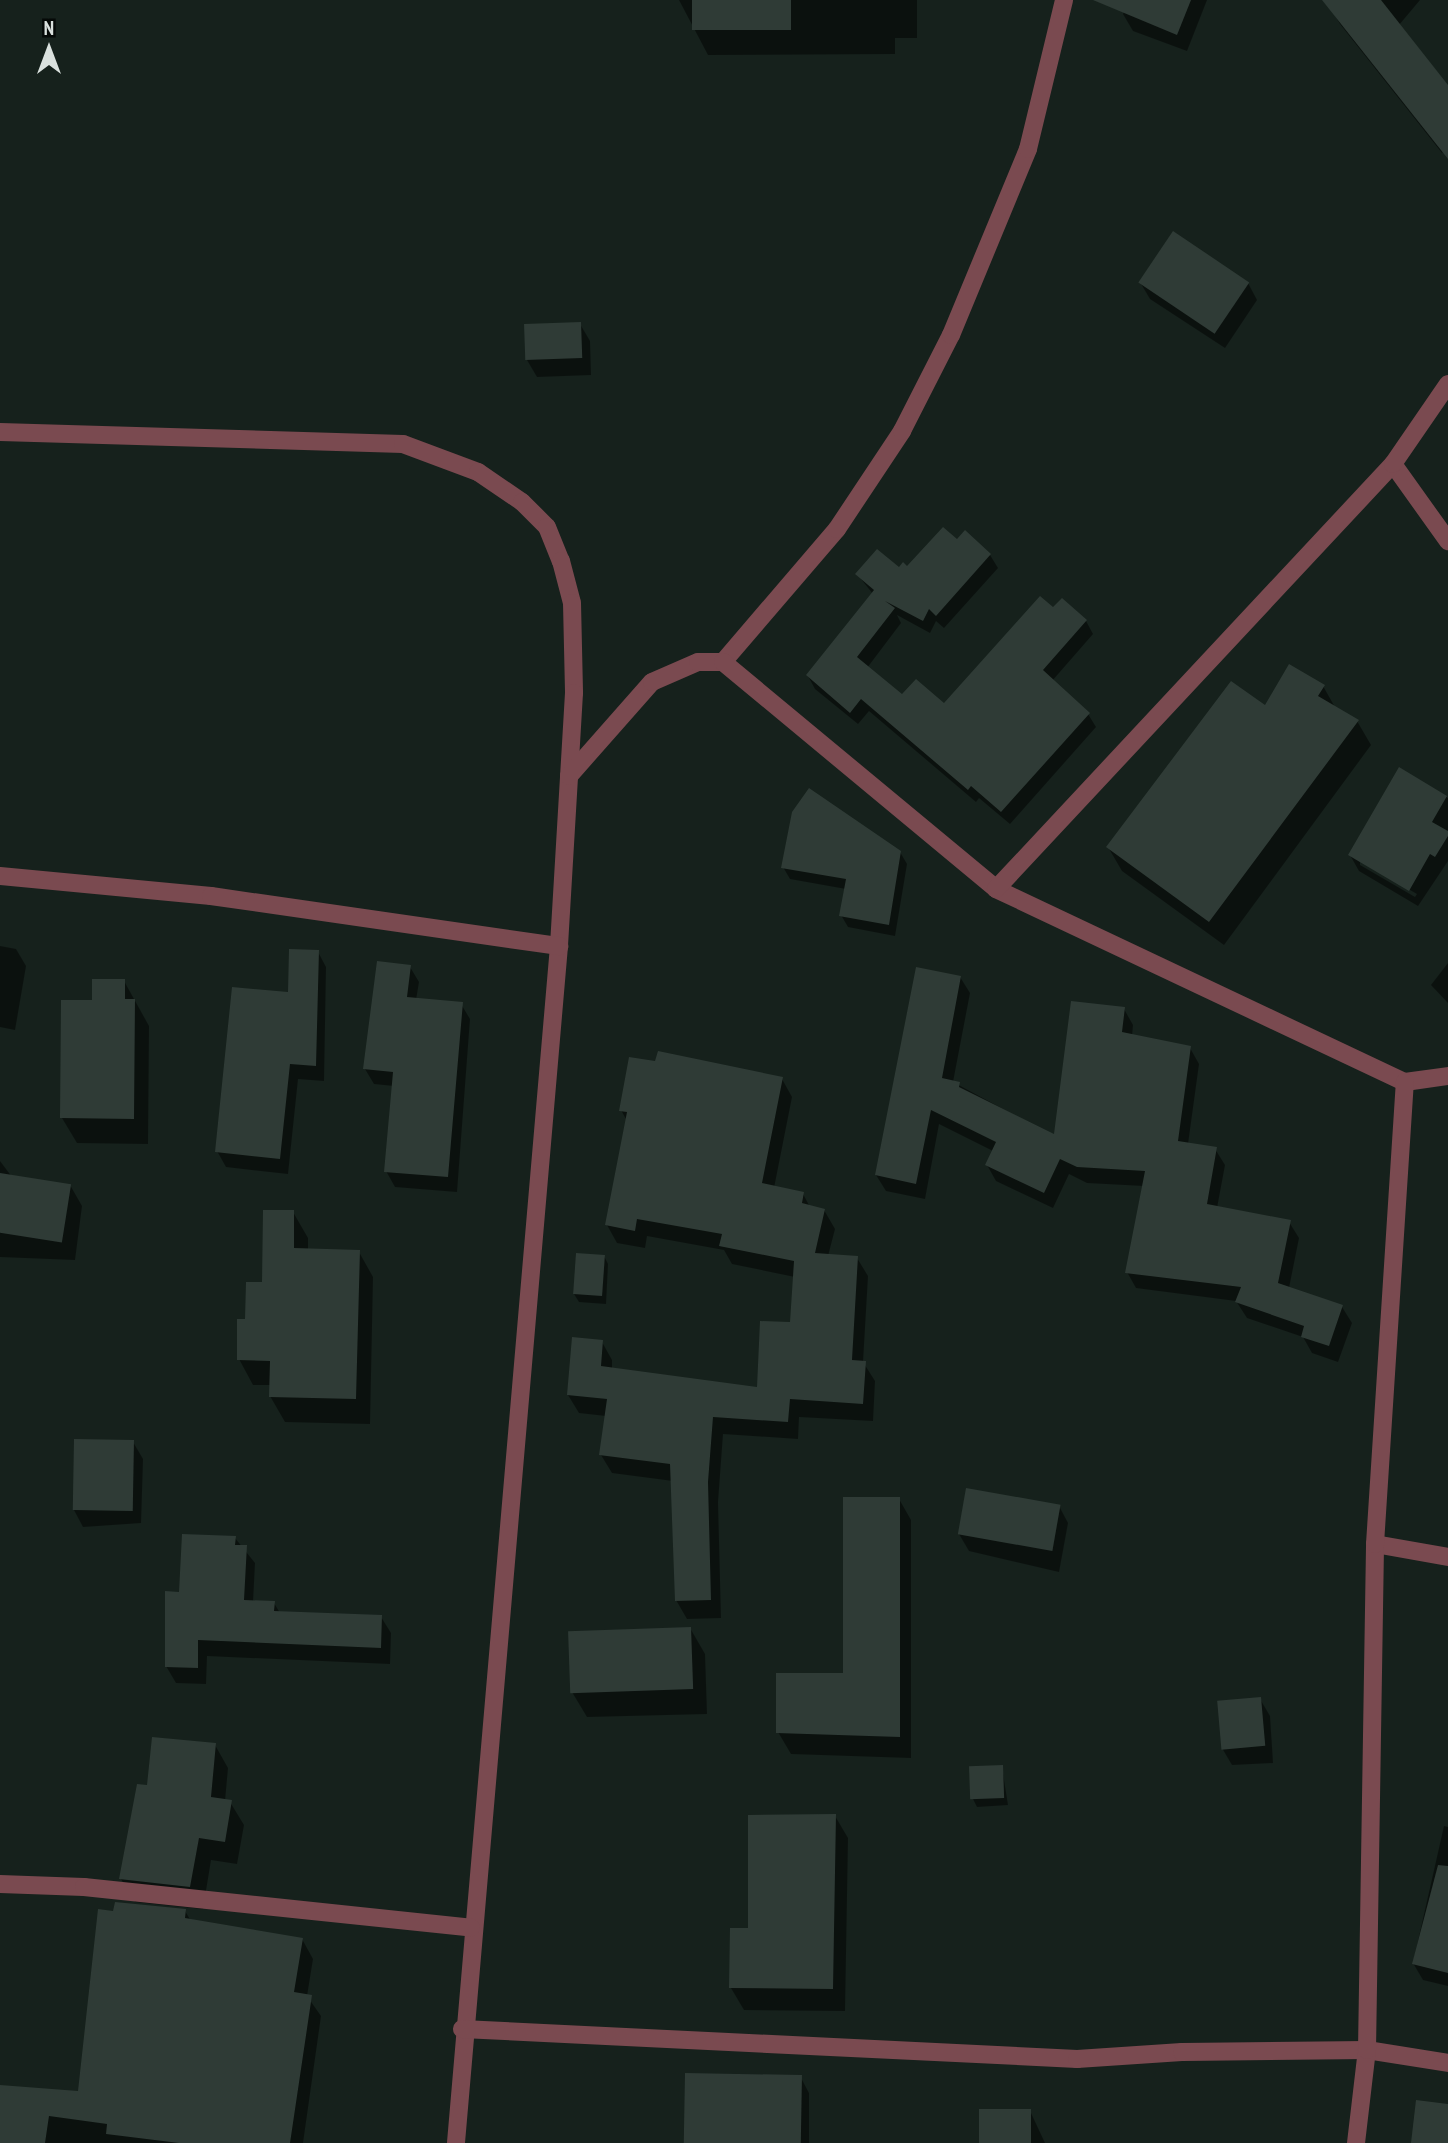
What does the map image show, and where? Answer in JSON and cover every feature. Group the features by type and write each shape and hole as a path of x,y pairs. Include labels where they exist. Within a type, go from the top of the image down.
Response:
{"street":[{"path":"723,662 838,529 902,431 951,335 1028,149 1064,0"},
{"path":"996,889 1393,464 1448,384"},
{"path":"0,432 363,440 403,444 478,472 523,502 547,527 561,561 572,603 569,776 559,946 462,2029 456,2143"},
{"path":"1393,464 1448,541"},
{"path":"569,776 652,682 698,663 723,662 996,889 1405,1082 1448,1076"},
{"path":"0,876 211,896 559,946"},
{"path":"1356,2143 1367,2050 1375,1544 1405,1082"},
{"path":"1375,1544 1448,1557"},
{"path":"0,1884 84,1887 471,1927"},
{"path":"462,2029 1077,2059 1182,2052 1367,2050 1448,2063"}],"building":[{"path":"692,0 791,0 791,30 692,30"},
{"path":"1093,0 1191,0 1177,35"},
{"path":"1322,0 1381,0 1448,85 1448,159"},
{"path":"1173,231 1249,282 1215,334 1138,282"},
{"path":"581,322 582,358 525,360 524,324"},
{"path":"943,527 957,539 965,530 991,554 936,616 929,609 923,621 885,601 895,608 857,657 902,694 916,679 944,703 1040,596 1053,607 1062,598 1087,620 1043,670 1090,713 1001,812 971,786 968,790 861,699 850,713 806,675 874,590 855,574 877,549 899,567 903,562 907,566"},
{"path":"1289,664 1325,685 1318,696 1359,720 1209,922 1106,847 1231,681 1265,705"},
{"path":"1399,767 1447,796 1432,822 1448,831 1448,836 1435,857 1430,854 1409,891 1348,855"},
{"path":"809,788 901,851 889,925 839,916 846,879 781,868 792,812"},
{"path":"289,949 319,950 316,1066 290,1064 280,1159 215,1152 232,987 288,992"},
{"path":"377,961 411,965 407,997 463,1002 448,1177 384,1172 393,1072 363,1069"},
{"path":"916,967 961,976 942,1078 960,1082 959,1087 1054,1134 1071,1001 1125,1007 1122,1032 1191,1046 1178,1141 1217,1147 1207,1204 1291,1220 1278,1283 1343,1305 1329,1346 1301,1337 1304,1326 1235,1302 1241,1287 1125,1273 1145,1171 1077,1167 1060,1159 1044,1193 985,1165 996,1142 931,1110 916,1184 875,1175"},
{"path":"92,979 125,979 125,999 135,999 134,1119 60,1118 61,1000 92,1000"},
{"path":"658,1051 783,1077 762,1183 804,1192 802,1203 825,1209 815,1253 858,1256 852,1360 866,1361 863,1404 790,1399 788,1422 713,1417 708,1482 711,1600 675,1601 670,1464 599,1455 607,1399 567,1395 572,1337 603,1340 601,1366 757,1387 760,1321 790,1322 794,1261 719,1246 722,1234 637,1219 635,1231 605,1225 627,1112 619,1111 629,1057 655,1061"},
{"path":"0,1173 71,1184 62,1243 0,1233"},
{"path":"263,1210 294,1210 294,1248 360,1250 356,1399 269,1397 270,1361 237,1360 237,1319 245,1319 246,1282 262,1282"},
{"path":"576,1253 605,1255 602,1296 573,1294"},
{"path":"74,1439 134,1440 133,1511 73,1510"},
{"path":"966,1488 1061,1505 1052,1551 958,1534"},
{"path":"843,1497 900,1497 900,1737 776,1733 776,1673 843,1673"},
{"path":"182,1534 236,1536 235,1545 247,1545 244,1600 275,1601 274,1611 382,1615 381,1648 198,1640 198,1668 165,1667 165,1591 179,1592"},
{"path":"691,1627 693,1689 570,1693 568,1631"},
{"path":"1261,1697 1265,1746 1221,1750 1217,1701"},
{"path":"152,1737 216,1743 211,1797 232,1800 225,1842 199,1838 190,1887 119,1879 137,1784 147,1785"},
{"path":"1003,1765 1004,1798 970,1799 969,1766"},
{"path":"836,1814 833,1989 729,1988 730,1928 748,1928 748,1815"},
{"path":"1438,1865 1448,1866 1448,1973 1412,1964"},
{"path":"115,1902 186,1909 185,1918 303,1938 294,1992 312,1995 290,2143 179,2143 106,2134 107,2124 49,2116 45,2143 0,2143 0,2085 78,2091 98,1909 113,1911"},
{"path":"685,2073 802,2075 801,2143 684,2143"},
{"path":"1416,2100 1448,2104 1448,2143 1411,2143"},
{"path":"979,2109 1031,2109 1031,2143 979,2143"}]}
